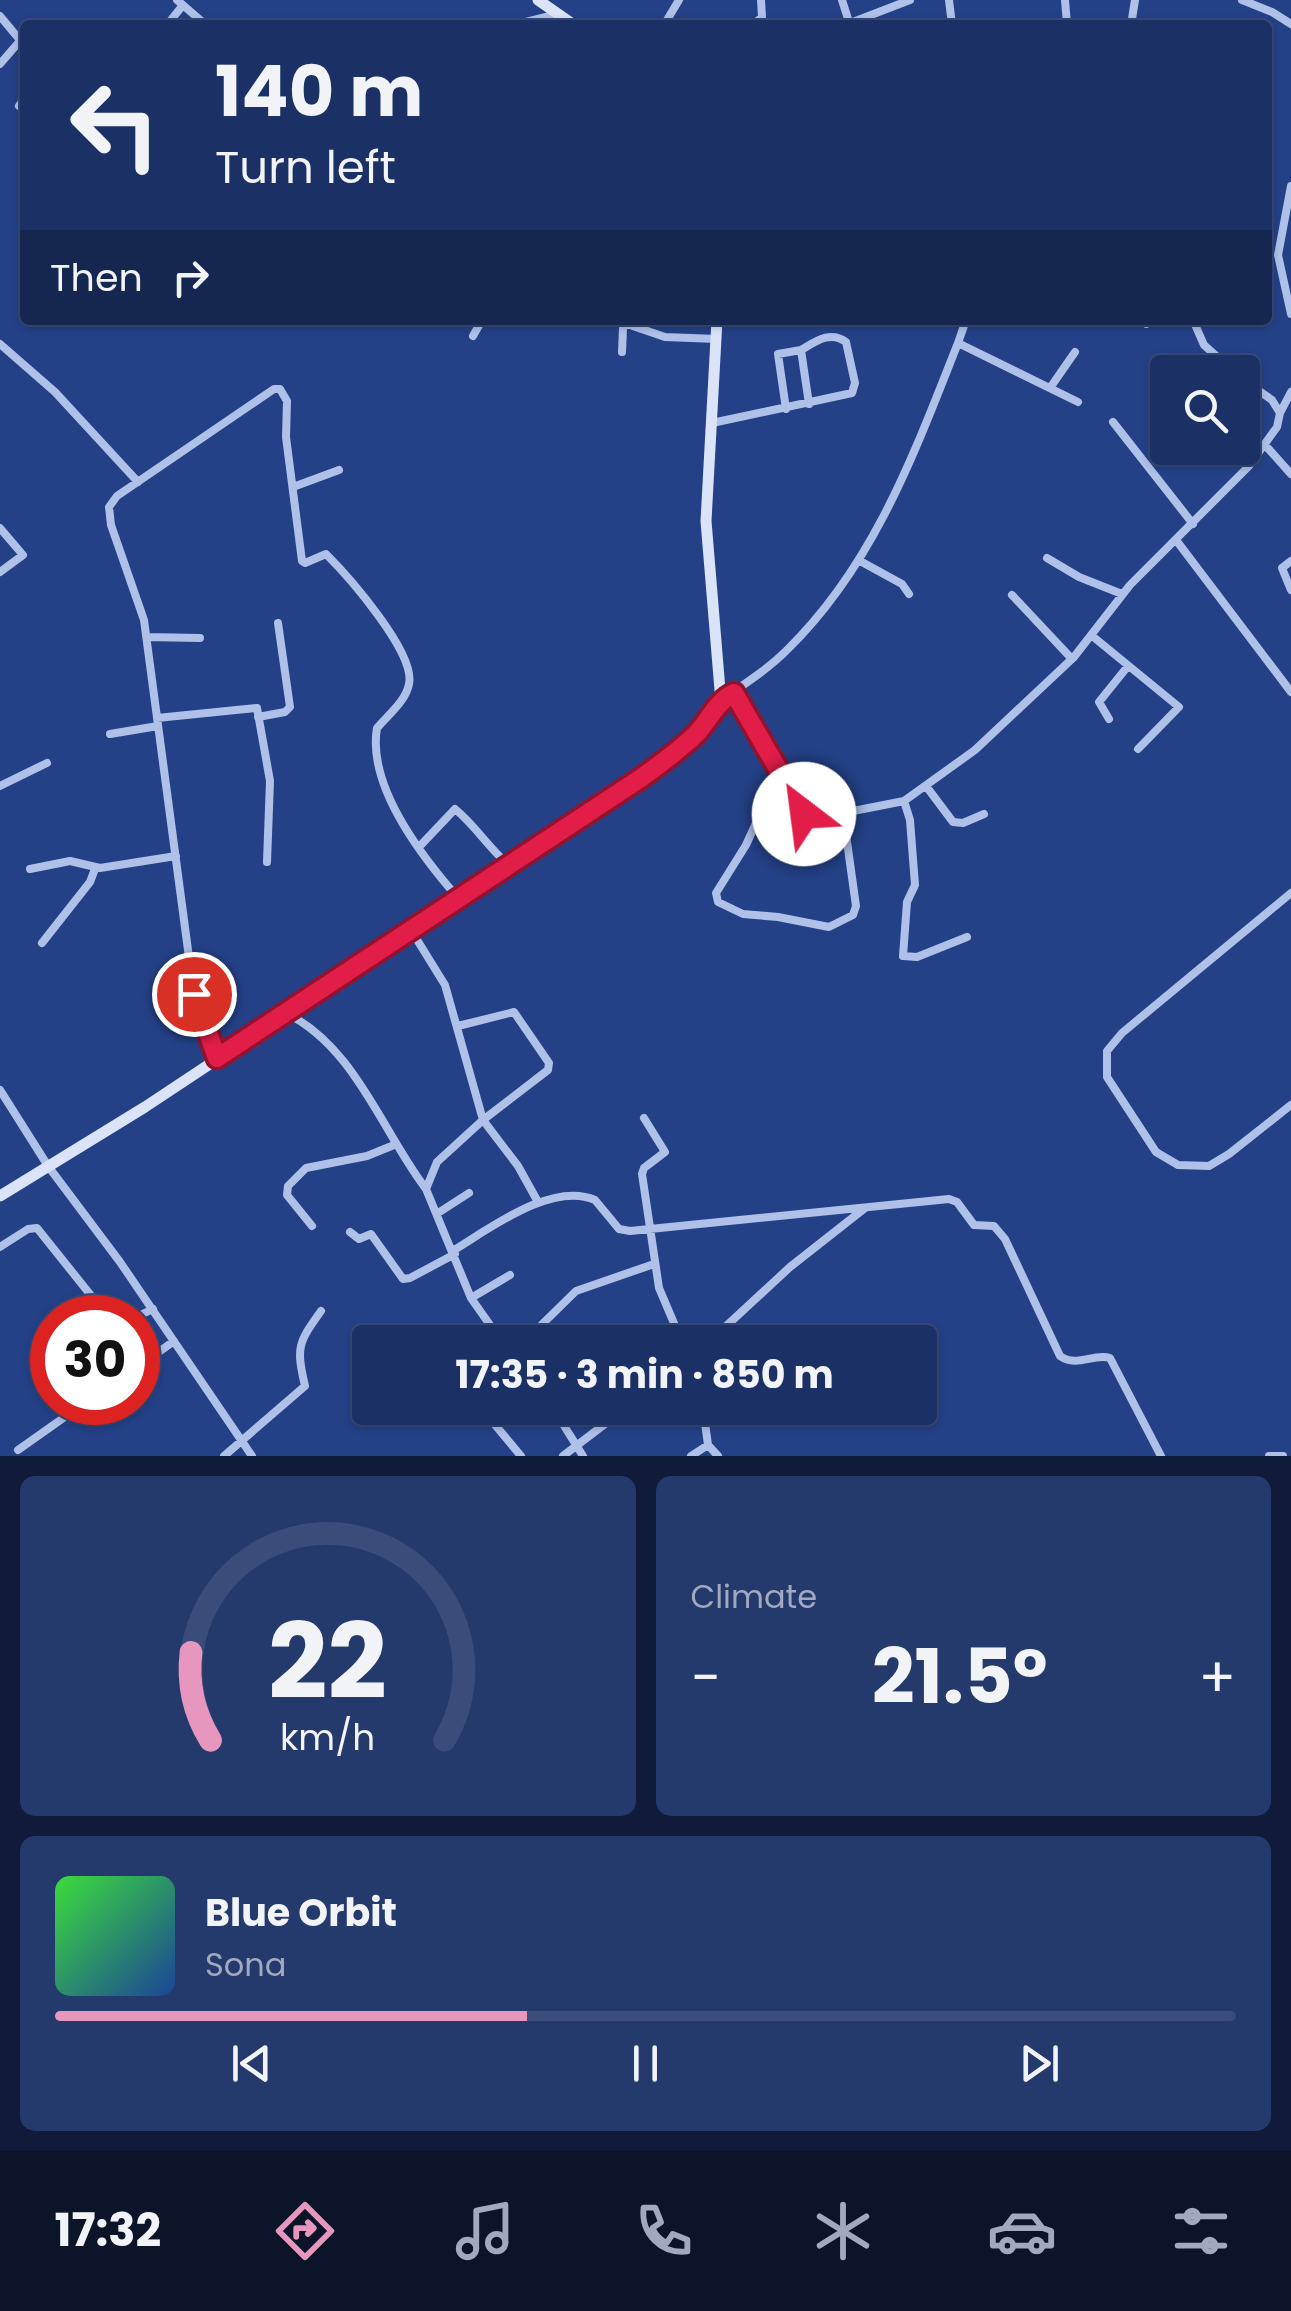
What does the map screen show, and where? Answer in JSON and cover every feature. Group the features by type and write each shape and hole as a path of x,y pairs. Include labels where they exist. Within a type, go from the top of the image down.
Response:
{"street":[{"path":"538,0 567,20"},
{"path":"858,20 910,0"},
{"path":"1242,0 1291,24"},
{"path":"180,3 200,20"},
{"path":"534,20 558,14"},
{"path":"0,16 20,41"},
{"path":"0,64 20,46"},
{"path":"1291,186 1278,255 1291,314"},
{"path":"1278,255 1291,252"},
{"path":"473,336 479,325"},
{"path":"622,352 626,325"},
{"path":"630,325 672,338 717,339"},
{"path":"717,325 706,521 720,702"},
{"path":"0,1196 510,866 680,749 720,702 786,652 821,614 860,561 876,536 919,442 964,325"},
{"path":"1195,325 1212,355"},
{"path":"712,424 786,409 809,404 852,393 856,384 842,338 826,337 801,350 778,354 786,409"},
{"path":"958,343 1078,402"},
{"path":"0,344 54,392 138,482"},
{"path":"801,350 809,404"},
{"path":"1050,388 1075,352"},
{"path":"217,1058 194,994 142,611 108,515 112,500 277,388 286,401 302,563 326,554 359,591 408,666 410,678 405,696 376,728 378,760 391,800 459,898"},
{"path":"1260,391 1280,413"},
{"path":"734,693 800,810 811,816 843,814 904,801 976,750 1072,659 1122,594 1265,445 1291,392"},
{"path":"1113,422 1192,524"},
{"path":"1265,445 1291,474"},
{"path":"293,487 340,470"},
{"path":"0,528 22,556 0,572"},
{"path":"1176,540 1291,692"},
{"path":"1047,558 1079,578 1122,594"},
{"path":"860,561 900,582 910,594"},
{"path":"1291,561 1282,573 1291,590"},
{"path":"1012,595 1072,659"},
{"path":"258,716 285,712 290,707 278,622"},
{"path":"1091,635 1179,706 1138,750"},
{"path":"146,637 200,638"},
{"path":"1109,719 1099,702 1128,666"},
{"path":"110,734 158,722 253,706 258,709 270,780 267,862"},
{"path":"0,786 47,763"},
{"path":"926,786 953,822 984,814"},
{"path":"794,796 762,810 716,893 718,902 743,914 830,927 854,915 843,814"},
{"path":"904,801 910,820 916,886 907,902 903,956 917,957 967,937"},
{"path":"420,847 455,809 492,852 510,866"},
{"path":"30,869 70,860 95,868 176,856"},
{"path":"42,943 90,882 95,868"},
{"path":"1291,893 1122,1033 1108,1051 1107,1077 1156,1152 1178,1165 1209,1166 1291,1105"},
{"path":"411,930 444,984 484,1120 518,1166 538,1202"},
{"path":"284,1012 310,1026 328,1044 378,1109 394,1145 426,1188 471,1298 488,1325"},
{"path":"426,1188 436,1162 548,1070 550,1063 514,1012 458,1026"},
{"path":"0,1090 48,1166 143,1295"},
{"path":"0,1113 10,1107"},
{"path":"644,1118 665,1152 642,1170 654,1264 672,1325"},
{"path":"312,1226 287,1195 293,1180 306,1168 367,1156 394,1145"},
{"path":"438,1212 469,1193"},
{"path":"350,1232 359,1240 370,1234 403,1279 538,1202 588,1197 602,1207 619,1229 950,1199 957,1202 974,1225 994,1226 1005,1239 1060,1356 1072,1362 1110,1358 1161,1456"},
{"path":"727,1325 790,1267 865,1208"},
{"path":"0,1247 28,1229 37,1228 91,1295"},
{"path":"541,1325 576,1291 654,1264"},
{"path":"471,1298 510,1275"},
{"path":"224,1456 305,1386 298,1349 301,1338 322,1311"},
{"path":"160,1319 252,1456"},
{"path":"160,1351 174,1341"},
{"path":"18,1450 53,1425"},
{"path":"495,1425 521,1456"},
{"path":"564,1425 583,1456"},
{"path":"562,1456 603,1425"},
{"path":"705,1425 708,1445 718,1456"},
{"path":"691,1456 708,1445"},
{"path":"1270,1456 1285,1455"}],"route":[{"path":"194,994 217,1058 641,778 680,749 720,702 734,693 804,814"}]}
